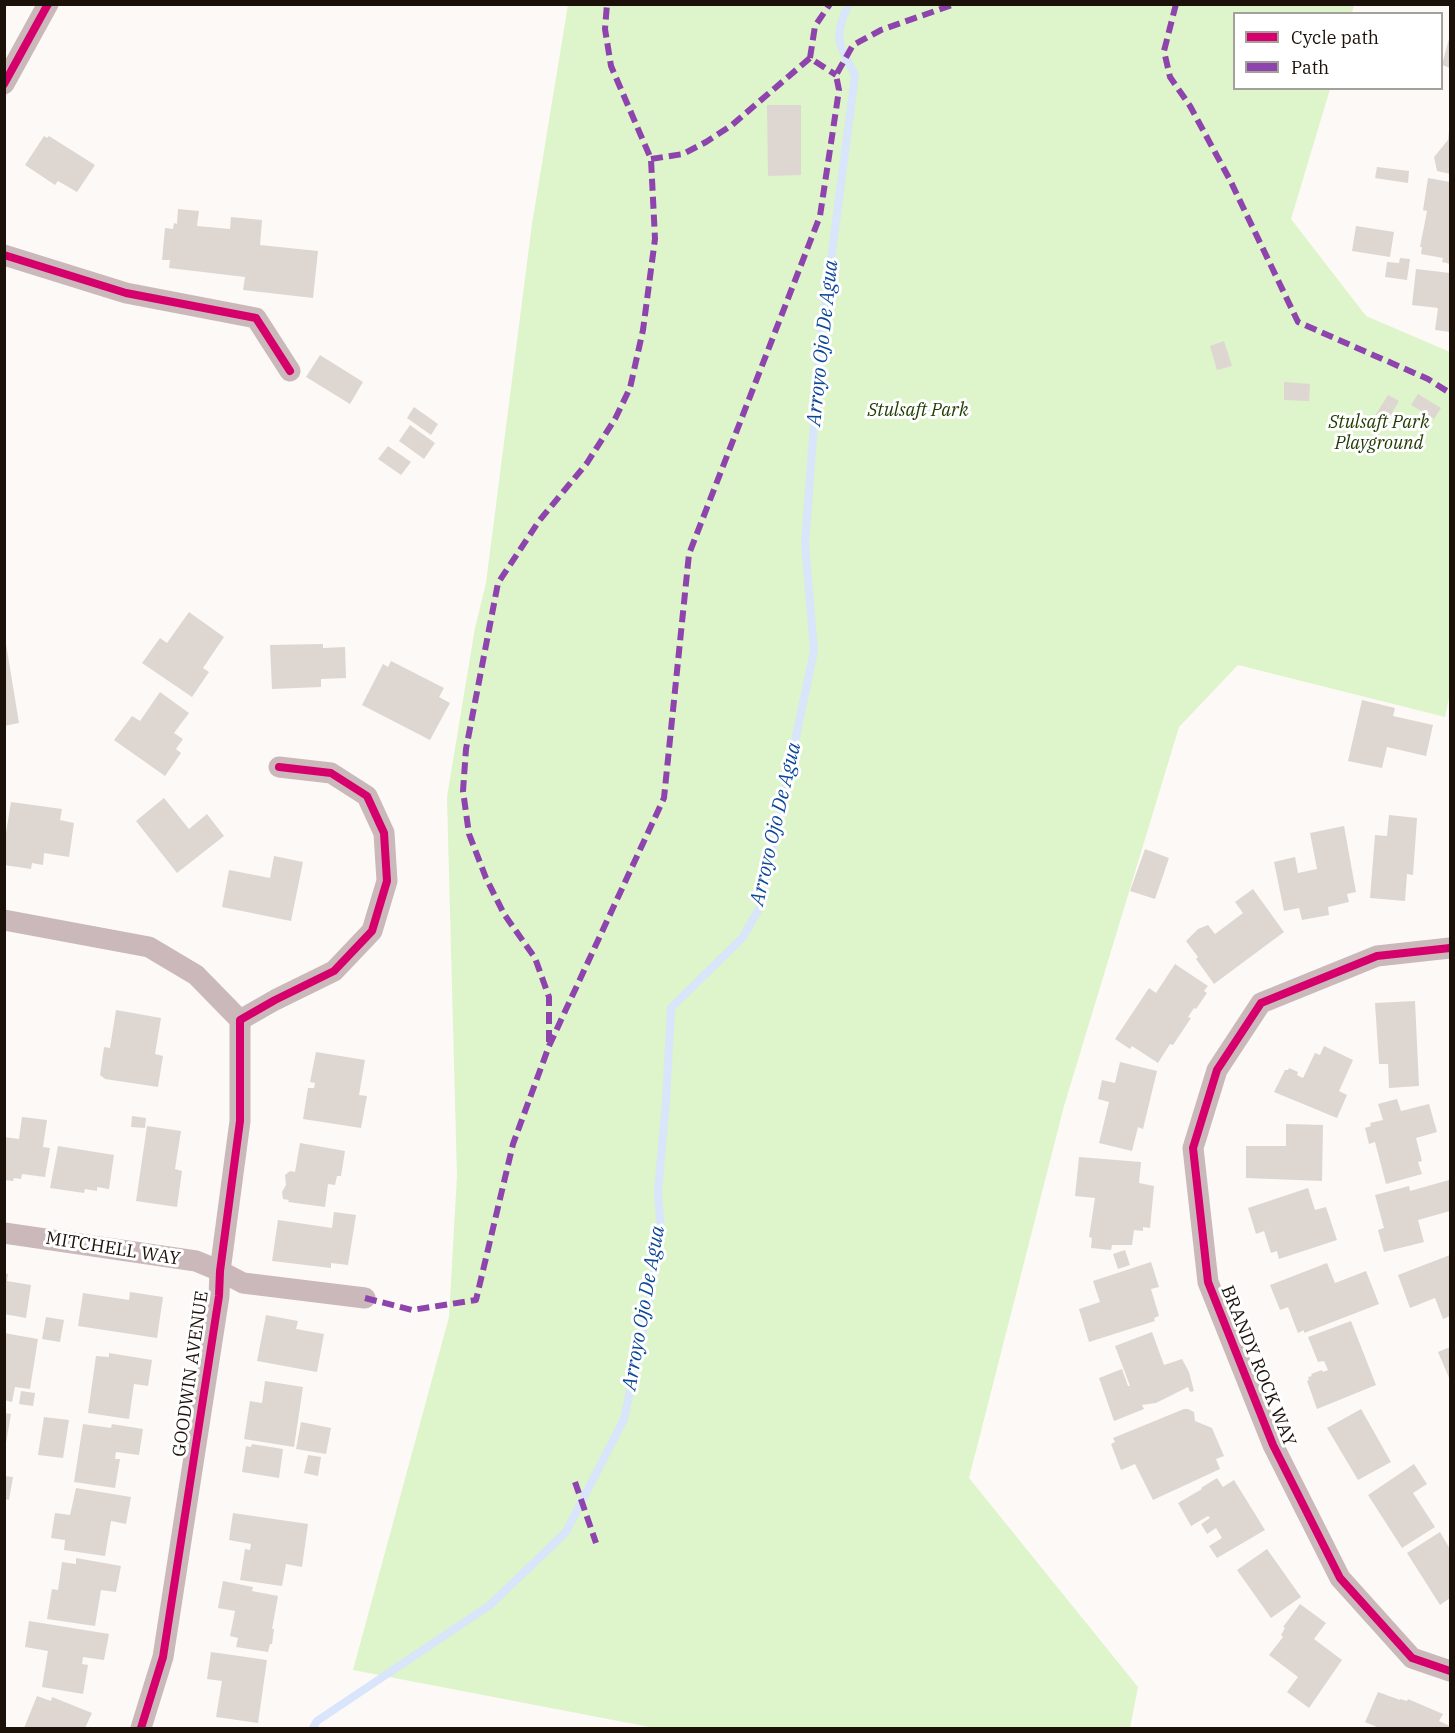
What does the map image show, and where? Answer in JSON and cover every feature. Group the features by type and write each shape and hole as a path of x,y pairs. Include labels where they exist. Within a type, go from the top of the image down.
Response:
{"street":[{"path":"4,84 48,4"},
{"path":"4,255 126,293 256,318 290,370"},
{"path":"4,920 149,947 196,975 240,1020 334,971 372,931 387,881 384,833 367,796 331,773 279,767"},
{"name":"BRANDY ROCK WAY","path":"1450,948 1377,956 1261,1003 1217,1070 1193,1148 1208,1282 1273,1445 1340,1578 1412,1658 1450,1671"},
{"name":"GOODWIN AVENUE","path":"141,1728 163,1657 219,1296 219,1270 240,1121 240,1020"},
{"name":"MITCHELL WAY","path":"4,1233 196,1261 243,1283 365,1298"}],"green space":[{"name":"Stulsaft Park","path":"568,5 1354,5 1352,12 1233,12 1233,90 1330,90 1291,219 1366,316 1450,352 1450,693 1445,717 1238,665 1179,727 1064,1106 969,1478 1138,1687 1130,1728 655,1728 353,1670 449,1317 457,1176 447,797 475,628 486,583 532,224"}],"building":[{"path":"1450,35 1450,68 1443,65"},
{"path":"767,105 801,105 801,175 768,176"},
{"path":"1449,131 1450,174 1437,171 1434,157 1448,140"},
{"path":"44,136 47,138 49,136 95,165 77,192 58,181 55,185 25,165"},
{"path":"1377,167 1409,171 1408,183 1375,178"},
{"path":"1428,178 1450,182 1450,264 1442,262 1443,258 1421,254 1422,247 1420,247 1427,211 1423,210"},
{"path":"178,209 199,211 197,226 230,229 231,217 262,220 260,245 318,251 313,298 243,290 245,277 169,268 170,260 162,260 165,228 173,229 174,223 177,224"},
{"path":"1356,226 1394,232 1390,257 1352,251"},
{"path":"1400,258 1410,259 1407,280 1385,277 1387,262 1399,263"},
{"path":"1416,269 1450,273 1450,332 1435,330 1438,308 1412,305"},
{"path":"1224,341 1232,366 1217,370 1210,346"},
{"path":"320,355 363,382 350,404 306,377"},
{"path":"1284,382 1310,384 1309,401 1284,400"},
{"path":"1418,394 1441,408 1434,419 1411,405"},
{"path":"1388,395 1399,401 1386,423 1375,416"},
{"path":"414,407 438,424 431,435 407,418"},
{"path":"410,425 435,443 424,459 399,441"},
{"path":"388,446 411,462 401,475 378,459"},
{"path":"189,612 224,637 203,668 209,672 192,697 142,663 160,638 167,643"},
{"path":"6,644 19,723 4,726 4,645"},
{"path":"323,644 323,648 345,647 346,678 321,679 321,687 272,689 270,645"},
{"path":"391,661 444,688 439,697 450,703 430,740 362,705 383,664 388,667"},
{"path":"160,692 189,713 174,733 183,739 176,749 181,753 165,776 114,740 132,716 140,721"},
{"path":"1362,700 1395,708 1393,716 1433,725 1426,756 1387,747 1382,768 1348,761"},
{"path":"164,798 189,829 207,814 224,836 177,873 136,821"},
{"path":"11,802 62,809 60,820 74,823 69,857 44,853 43,865 32,863 31,869 4,865 4,845"},
{"path":"1389,815 1417,818 1413,875 1407,874 1405,901 1370,898 1375,835 1387,836"},
{"path":"1344,826 1356,892 1347,894 1349,902 1328,907 1329,915 1302,920 1299,908 1284,911 1274,862 1295,857 1298,873 1317,869 1310,833"},
{"path":"1145,849 1169,858 1155,899 1130,891"},
{"path":"274,856 303,862 291,921 222,907 229,870 270,878"},
{"path":"1253,889 1284,932 1214,984 1186,941 1198,929 1208,925 1215,934 1243,913 1235,902"},
{"path":"1175,964 1208,986 1204,991 1207,993 1196,1009 1194,1008 1188,1017 1191,1018 1158,1063 1132,1046 1130,1049 1115,1039 1149,988 1156,993"},
{"path":"1415,1001 1419,1086 1389,1088 1388,1064 1379,1064 1375,1003"},
{"path":"116,1010 161,1018 155,1054 163,1056 158,1087 105,1079 100,1075 104,1047 110,1048"},
{"path":"1324,1046 1353,1060 1339,1091 1347,1095 1337,1118 1274,1092 1285,1070 1289,1068 1298,1072 1297,1075 1303,1078 1315,1053 1320,1055"},
{"path":"316,1052 365,1060 359,1095 367,1096 361,1128 303,1119 308,1088 314,1088 315,1083 310,1082"},
{"path":"1120,1062 1157,1071 1143,1129 1138,1127 1132,1151 1099,1143 1109,1102 1098,1099 1102,1080 1115,1083"},
{"path":"1397,1099 1401,1111 1429,1104 1437,1132 1416,1138 1422,1161 1418,1162 1422,1174 1386,1184 1375,1142 1369,1144 1365,1128 1371,1126 1370,1123 1383,1120 1378,1104"},
{"path":"132,1116 146,1118 145,1128 131,1127"},
{"path":"22,1117 47,1120 43,1147 50,1148 45,1177 22,1174 21,1179 4,1180 4,1137 19,1139"},
{"path":"1286,1124 1323,1125 1322,1181 1246,1178 1246,1146 1286,1146"},
{"path":"147,1126 181,1131 175,1169 182,1171 177,1207 136,1201"},
{"path":"300,1143 345,1151 341,1176 337,1176 335,1185 328,1184 325,1207 288,1202 289,1200 283,1199 282,1192 286,1185 285,1175 290,1171 295,1172"},
{"path":"58,1146 114,1155 109,1189 97,1187 97,1191 85,1189 84,1193 50,1188"},
{"path":"1079,1157 1141,1162 1139,1183 1154,1186 1150,1228 1143,1227 1143,1231 1134,1230 1132,1245 1112,1245 1111,1250 1091,1248 1092,1238 1089,1237 1095,1198 1075,1196"},
{"path":"1449,1180 1450,1211 1418,1220 1424,1242 1384,1252 1378,1230 1384,1228 1375,1195 1409,1186 1410,1191"},
{"path":"1308,1188 1315,1210 1326,1207 1337,1240 1279,1259 1277,1251 1271,1253 1264,1231 1256,1234 1248,1208"},
{"path":"334,1212 356,1215 348,1265 331,1263 331,1268 272,1261 278,1220 332,1228"},
{"path":"1125,1250 1130,1265 1118,1269 1113,1254"},
{"path":"1450,1255 1450,1316 1443,1319 1435,1298 1410,1308 1398,1275"},
{"path":"1151,1262 1159,1287 1151,1289 1159,1316 1154,1318 1155,1321 1089,1342 1079,1309 1100,1302 1093,1281"},
{"path":"1327,1263 1335,1283 1366,1271 1379,1304 1304,1333 1304,1330 1298,1333 1288,1307 1280,1310 1270,1285"},
{"path":"4,1273 8,1274 7,1281 31,1285 26,1318 4,1314"},
{"path":"130,1292 163,1297 157,1338 78,1326 83,1293 129,1300"},
{"path":"266,1315 298,1321 296,1329 324,1334 317,1372 257,1361"},
{"path":"46,1317 64,1320 60,1342 42,1339"},
{"path":"1351,1321 1376,1385 1317,1409 1307,1381 1308,1377 1322,1370 1323,1372 1328,1370 1324,1361 1318,1362 1308,1337"},
{"path":"1152,1332 1164,1365 1182,1359 1189,1372 1194,1391 1190,1392 1188,1387 1156,1403 1142,1405 1144,1409 1114,1421 1099,1378 1122,1369 1128,1386 1130,1386 1115,1346"},
{"path":"4,1333 38,1339 30,1389 15,1387 12,1402 4,1400"},
{"path":"1450,1347 1450,1380 1438,1352"},
{"path":"109,1353 152,1360 148,1386 134,1384 129,1419 88,1413 96,1356 109,1357"},
{"path":"265,1381 303,1387 294,1447 244,1439 250,1401 262,1403"},
{"path":"21,1391 35,1393 33,1406 19,1404"},
{"path":"1184,1409 1194,1412 1195,1421 1212,1428 1224,1456 1216,1459 1220,1469 1153,1500 1135,1464 1121,1470 1111,1444 1115,1442 1113,1438"},
{"path":"1361,1409 1391,1462 1358,1480 1327,1428"},
{"path":"4,1413 11,1414 6,1443 4,1443"},
{"path":"44,1417 69,1420 63,1458 38,1455"},
{"path":"301,1422 331,1428 326,1454 296,1449"},
{"path":"83,1424 111,1428 112,1424 143,1429 139,1455 116,1452 115,1459 120,1459 115,1488 74,1482"},
{"path":"252,1444 283,1449 279,1478 242,1472 246,1446 251,1447"},
{"path":"308,1455 321,1457 318,1476 304,1473"},
{"path":"1414,1464 1427,1484 1413,1493 1435,1527 1402,1548 1368,1495"},
{"path":"4,1476 13,1477 9,1500 4,1499"},
{"path":"1217,1478 1223,1487 1234,1480 1265,1530 1217,1558 1209,1546 1222,1538 1216,1528 1207,1534 1201,1524 1210,1518 1208,1516 1191,1526 1178,1503"},
{"path":"76,1488 131,1497 126,1524 111,1521 105,1556 64,1550 65,1540 51,1538 55,1513 70,1515"},
{"path":"233,1513 308,1524 302,1567 286,1564 282,1586 240,1580 245,1549 250,1550 251,1544 229,1540"},
{"path":"1440,1532 1450,1549 1450,1598 1440,1605 1407,1553"},
{"path":"1267,1549 1301,1597 1271,1618 1237,1570"},
{"path":"76,1558 121,1566 116,1592 101,1590 95,1626 47,1619 52,1589 58,1590 62,1562 76,1564"},
{"path":"223,1581 253,1587 252,1591 278,1596 272,1629 274,1629 272,1644 268,1652 236,1647 238,1638 230,1636 235,1611 218,1608"},
{"path":"1300,1604 1326,1623 1314,1639 1342,1660 1309,1708 1287,1692 1298,1677 1269,1655 1283,1637 1281,1635 1285,1628 1283,1627"},
{"path":"29,1621 109,1634 104,1660 83,1657 82,1664 88,1665 83,1694 42,1687 48,1651 25,1647"},
{"path":"211,1652 267,1660 258,1723 216,1717 222,1681 207,1679"},
{"path":"1378,1692 1400,1700 1407,1701 1408,1699 1443,1714 1439,1721 1450,1728 1379,1728 1365,1722"},
{"path":"37,1696 51,1701 52,1697 92,1713 85,1728 24,1728"}],"waterway":[{"name":"Arroyo Ojo De Agua","path":"313,1728 317,1721 490,1605 566,1532 624,1419 661,1232 658,1191 671,1008 743,937 760,907 814,651 805,543 820,345 855,75 845,56 839,33 849,4"}],"marked path":[{"path":"549,1042 549,997 535,958 504,914 486,878 469,834 463,791 466,749 498,583 539,521 587,463 615,419 630,388 643,330 655,239 651,159 611,66 605,29 607,4"},
{"path":"810,58 815,26 830,4"},
{"path":"365,1298 412,1310 476,1300 513,1144 549,1046 664,798 689,554 820,216 839,90 836,75 853,45 881,30 955,4"},
{"path":"1176,4 1164,51 1170,77 1190,106 1230,180 1298,322 1428,379 1450,393"},
{"path":"651,159 683,154 706,142 732,125 810,58 836,75"},
{"path":"575,1482 596,1543"}],"cycle path":[{"path":"4,84 48,4"},
{"path":"4,255 126,293 256,318 290,371"},
{"path":"141,1728 163,1657 219,1296 220,1271 240,1121 240,1020 334,971 372,931 387,881 384,833 367,796 331,773 279,767"},
{"path":"1450,948 1377,956 1261,1003 1217,1070 1193,1148 1208,1282 1273,1445 1340,1578 1412,1658 1450,1671"}],"park label":[{"name":"Stulsaft Park Playground","path":"1379,433"}]}
